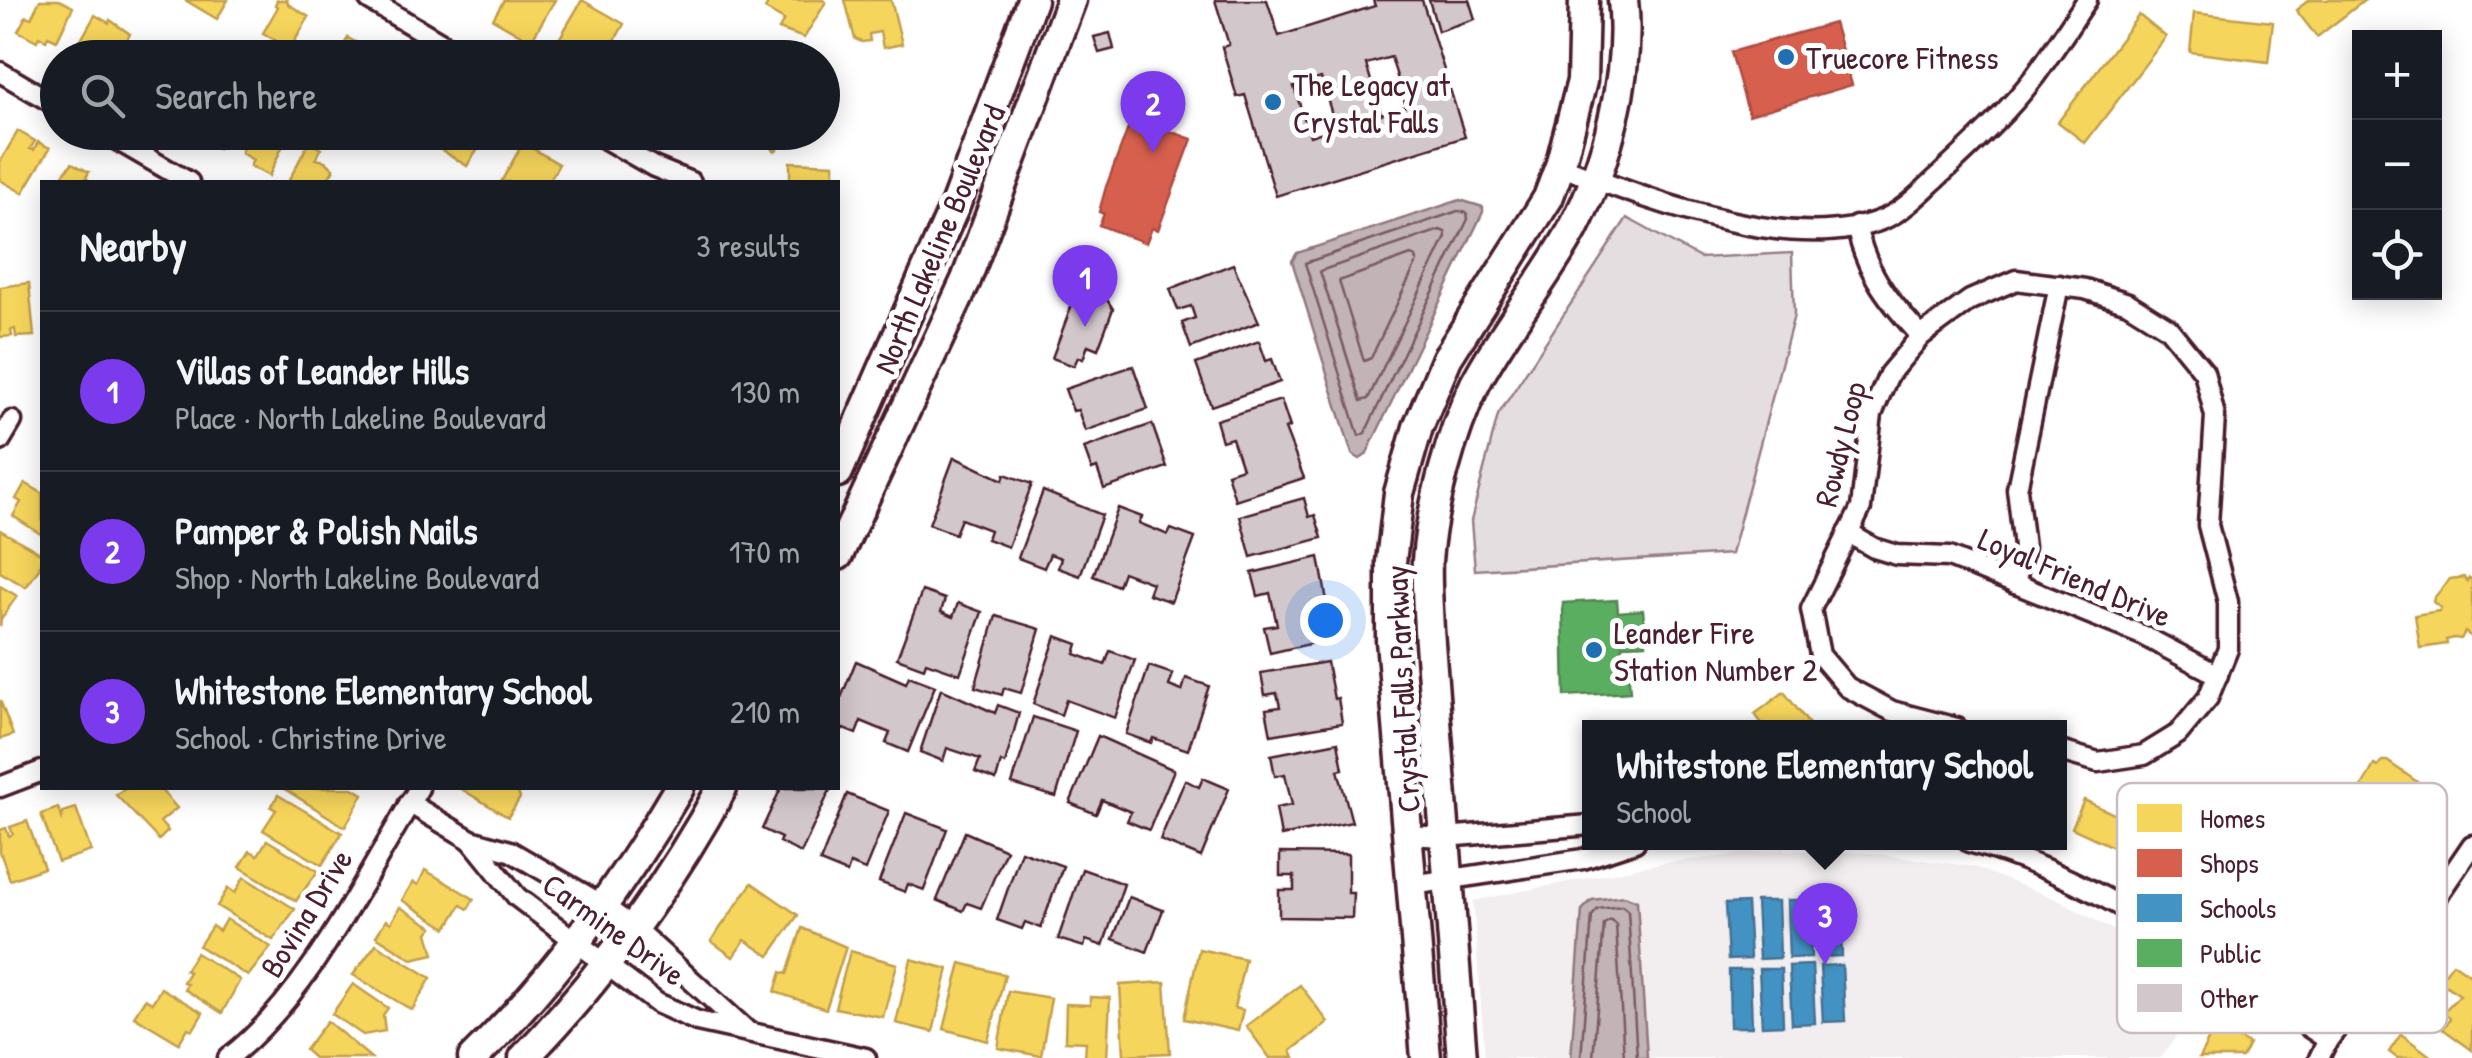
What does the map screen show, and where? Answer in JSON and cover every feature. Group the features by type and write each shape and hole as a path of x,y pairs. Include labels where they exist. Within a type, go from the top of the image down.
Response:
{"street":[{"path":"369,0 436,40"},
{"name":"North Lakeline Boulevard","path":"840,467 956,203 1032,0"},
{"name":"North Lakeline Boulevard","path":"840,551 966,280 1071,0"},
{"name":"Crystal Falls Parkway","path":"1426,1058 1391,640 1391,562 1399,493 1418,427 1446,358 1548,198 1582,81 1584,0"},
{"name":"Crystal Falls Parkway","path":"1462,1058 1427,562 1437,492 1474,386 1573,228 1610,137 1626,33 1622,0"},
{"path":"1560,166 1689,212 1752,226 1818,230 1885,218 1906,206 1983,134 2034,78 2087,0"},
{"path":"0,72 40,95"},
{"path":"134,150 186,180"},
{"path":"624,150 686,180"},
{"path":"1856,226 1864,260 1921,336"},
{"name":"Rowdy Loop","path":"1890,720 1847,688 1820,654 1811,609 1861,508 1872,414 1888,374 1921,336 1970,300 2016,280 2084,289 2128,303 2168,328 2204,372 2215,416 2208,525 2228,602 2228,650 2208,698 2178,734 2144,754 2098,762 2067,752"},
{"path":"2015,584 2024,547 2017,489 2059,285"},
{"path":"0,442 12,421"},
{"name":"Loyal Friend Drive","path":"1848,533 1874,548 1898,555 1949,557 2142,634 2218,675"},
{"path":"0,786 40,772"},
{"path":"473,1058 575,942 678,790"},
{"path":"524,1058 633,927 694,838 721,790"},
{"name":"Carmine Drive","path":"414,796 471,840 517,897 657,1004 697,1021 866,1058"},
{"name":"Bovina Drive","path":"228,1058 276,1014 307,973 414,796"},
{"path":"1408,835 1582,827"},
{"name":"Carmine Drive","path":"471,840 510,851 601,904 633,927 745,1029"},
{"path":"2447,881 2472,844"},
{"path":"1412,886 1583,859 1611,850"},
{"path":"1994,850 2042,866 2117,907"},
{"path":"2317,1033 2328,1040"},
{"path":"2319,1058 2333,1033"}],"shaded area":[{"path":"1627,218 1700,258 1792,253 1794,315 1731,554 1475,570 1471,521 1498,415"},
{"path":"1781,850 1871,853 1974,867 2058,900 2117,932 2117,1033 2178,1033 2161,1058 1485,1058 1473,901 1661,863"}],"water":[{"path":"1460,200 1483,207 1483,212 1366,455 1360,459 1352,454 1292,261 1297,253"},
{"path":"1624,896 1637,901 1647,1058 1571,1058 1582,910 1592,900"}],"building: Homes":[{"path":"40,0 59,0 73,7 57,40 39,36 37,41 18,31 26,16 31,18"},
{"path":"185,0 228,0 217,19"},
{"path":"277,0 287,0 309,17 295,40 275,40 263,33 278,7"},
{"path":"504,0 555,0 532,40 493,19"},
{"path":"582,0 624,24 615,40 559,40"},
{"path":"770,0 826,2 804,38 779,29 784,20 765,9"},
{"path":"845,0 891,0 902,44 883,48 880,32 869,34 870,41 855,39"},
{"path":"2309,0 2365,0 2317,37 2296,10"},
{"path":"2194,13 2273,22 2268,62 2190,52"},
{"path":"95,15 130,34 127,40 81,40"},
{"path":"2139,15 2166,37 2085,143 2058,122"},
{"path":"18,131 35,141 30,149 34,150 38,142 40,150 49,150 23,193 0,180 0,162"},
{"path":"281,150 269,176 250,166 253,160 241,153"},
{"path":"305,150 320,150 316,159 334,169 327,180 289,180"},
{"path":"442,150 477,150 467,166"},
{"path":"519,150 535,150 559,164 550,180 502,180"},
{"path":"790,162 834,164 834,180 790,180"},
{"path":"72,163 89,172 88,180 59,180"},
{"path":"29,283 34,336 16,337 15,329 11,330 12,336 0,337 0,287"},
{"path":"25,483 40,492 40,534 13,516 21,502 16,499"},
{"path":"0,530 40,553 39,569 26,587 0,572"},
{"path":"2464,577 2467,581 2472,579 2472,637 2465,632 2461,639 2446,640 2447,644 2420,648 2415,615 2439,611 2434,598 2450,579"},
{"path":"0,586 17,596 0,627"},
{"path":"1784,692 1806,720 1759,720 1755,714"},
{"path":"0,700 13,735 0,739"},
{"path":"2387,761 2419,783 2364,783 2374,765 2378,767"},
{"path":"122,790 161,790 177,808 160,822 168,831 159,840 116,795"},
{"path":"286,790 356,790 363,794 345,827"},
{"path":"463,790 517,790 520,798 508,817"},
{"path":"278,795 342,833 322,865 263,830 276,810 271,807"},
{"path":"2084,800 2117,815 2117,843 2115,848 2072,828"},
{"path":"58,808 62,818 63,812 76,808 91,851 58,862 41,814"},
{"path":"27,821 44,868 10,880 0,852 0,830 6,828 9,836 13,834 10,827"},
{"path":"267,840 318,871 296,901 240,867 250,851 258,855"},
{"path":"425,870 474,899 468,909 461,905 447,928 402,900 413,882 418,885"},
{"path":"244,877 295,909 273,940 217,906 228,888 235,893"},
{"path":"752,883 798,915 769,956 745,940 733,957 711,941"},
{"path":"400,907 433,927 428,933 434,954 412,959 376,936 386,920 391,923"},
{"path":"226,919 271,947 248,976 199,946 212,926 219,931"},
{"path":"802,928 846,947 826,1009 775,992 781,972 787,974"},
{"path":"376,944 431,978 412,1010 353,975"},
{"path":"1199,949 1245,959 1234,1008 1243,1010 1238,1031 1184,1019"},
{"path":"850,951 897,964 883,1017 835,1008"},
{"path":"196,953 240,980 222,1013 184,989 189,972 185,970"},
{"path":"911,959 948,969 933,1032 896,1023"},
{"path":"961,963 1005,975 988,1041 944,1029"},
{"path":"2453,963 2472,976 2472,1050 2447,1032 2450,1019 2447,1008 2460,995 2447,986 2447,971"},
{"path":"1165,982 1170,1053 1124,1055 1120,985"},
{"path":"353,984 388,1008 383,1015 385,1031 363,1035 332,1014"},
{"path":"1300,985 1328,1022 1291,1051 1294,1058 1270,1058 1246,1026"},
{"path":"161,988 203,1013 179,1043 134,1016 145,999 152,1003"},
{"path":"1008,991 1051,998 1041,1056 998,1048"},
{"path":"1090,997 1110,998 1107,1058 1085,1058 1086,1042 1065,1041 1066,1004 1090,1005"},
{"path":"327,1021 371,1058 314,1058 305,1050"},
{"path":"2212,1033 2227,1033 2249,1044 2242,1058 2199,1058"},
{"path":"2401,1034 2433,1058 2397,1058 2389,1052"}],"building: Shops":[{"path":"1834,23 1852,85 1749,115 1731,52"},
{"path":"1132,118 1192,139 1158,230 1152,228 1146,243 1099,225 1106,187"}],"building: Schools":[{"path":"1839,899 1842,956 1819,957 1816,900"},
{"path":"1787,900 1809,900 1811,957 1789,958"},
{"path":"1756,901 1778,901 1780,958 1759,959"},
{"path":"1747,903 1750,959 1728,960 1725,904"},
{"path":"1812,965 1815,1023 1792,1024 1789,966"},
{"path":"1842,965 1845,1021 1823,1022 1820,966"},
{"path":"1759,969 1781,969 1783,1025 1762,1026"},
{"path":"1729,970 1750,970 1752,1027 1730,1027"}],"building: Public":[{"name":"Leander Fire Station Number 2","path":"1617,600 1618,612 1643,610 1646,644 1622,645 1623,653 1627,653 1630,692 1565,696 1563,603"}],"building: Other":[{"name":"The Legacy at Crystal Falls","path":"1215,0 1267,0 1279,36 1375,6 1373,0 1422,0 1465,137 1276,196 1245,95 1237,97 1222,47 1229,45","holes":["1391,57 1406,106 1381,114 1366,64","1321,78 1336,128 1310,136 1294,87"]},
{"path":"1429,0 1469,0 1475,19 1438,31"},
{"path":"1110,33 1114,49 1099,53 1094,37"},
{"path":"1233,264 1259,322 1191,348 1182,323 1195,318 1191,306 1178,310 1170,289"},
{"path":"1080,283 1102,292 1113,309 1098,349 1088,345 1083,359 1078,357 1074,366 1052,358"},
{"path":"1259,341 1266,361 1272,359 1280,382 1211,406 1196,364"},
{"path":"1133,366 1148,409 1085,431 1065,389"},
{"path":"1281,400 1290,427 1285,429 1304,478 1235,500 1227,473 1242,468 1232,438 1222,441 1216,420"},
{"path":"1152,424 1167,467 1104,489 1084,448"},
{"path":"954,457 1003,480 1005,474 1032,484 1008,547 987,539 990,530 961,519 955,534 929,524"},
{"path":"1043,491 1102,515 1080,576 1058,568 1061,558 1050,554 1044,568 1018,558"},
{"path":"1304,498 1309,517 1315,515 1322,538 1251,557 1240,516"},
{"path":"1118,508 1142,517 1139,523 1168,535 1171,529 1195,538 1171,602 1148,594 1152,583 1123,572 1118,586 1093,576"},
{"path":"1319,557 1329,612 1334,611 1340,637 1270,653 1264,627 1277,625 1270,593 1258,596 1252,573"},
{"path":"922,591 945,599 941,612 953,617 958,603 982,612 960,674 926,662 924,668 897,658"},
{"path":"996,616 1040,629 1021,693 1004,688 1002,695 975,687"},
{"path":"1056,636 1078,644 1075,654 1105,665 1110,651 1135,660 1115,718 1066,700 1061,715 1033,704"},
{"path":"856,661 906,683 909,676 935,686 908,752 886,743 890,733 861,721 856,734 840,728 840,700"},
{"path":"1327,662 1342,723 1271,735 1266,709 1280,707 1277,693 1265,695 1261,673"},
{"path":"1149,666 1173,674 1169,686 1182,691 1186,678 1209,686 1188,750 1126,734"},
{"path":"941,689 995,713 998,705 1019,713 1005,764 1001,762 996,780 975,772 980,759 947,748 943,761 920,752"},
{"path":"1033,717 1076,731 1056,797 1012,784"},
{"path":"1098,736 1174,770 1149,830 1127,821 1131,812 1102,800 1096,814 1070,803"},
{"path":"1338,742 1343,769 1338,770 1352,822 1281,836 1276,808 1292,805 1285,774 1275,776 1271,755"},
{"path":"1203,778 1229,789 1201,857 1160,840 1185,780 1199,787"},
{"path":"780,790 830,790 801,853 762,829"},
{"path":"847,794 889,811 865,870 850,864 847,873 820,862"},
{"path":"906,813 947,829 924,890 908,884 905,892 879,882"},
{"path":"965,832 1006,850 981,908 967,903 963,911 937,900"},
{"path":"1021,851 1063,866 1041,928 1025,922 1022,929 997,920"},
{"path":"1280,853 1348,854 1352,918 1279,917 1279,890 1294,890 1294,876 1280,876"},
{"path":"1082,869 1124,884 1103,946 1086,940 1084,947 1058,939"},
{"path":"1129,897 1163,910 1147,952 1113,939"}],"place":[{"name":"Truecore Fitness","path":"1786,57"},
{"name":"The Legacy at Crystal Falls","path":"1273,102"},
{"name":"Pamper & Polish Nails","path":"1153,153"},
{"name":"Villas of Leander Hills","path":"1085,327"},
{"name":"Leander Fire Station Number 2","path":"1594,650"},
{"name":"Whitestone Elementary School","path":"1825,965"}]}
